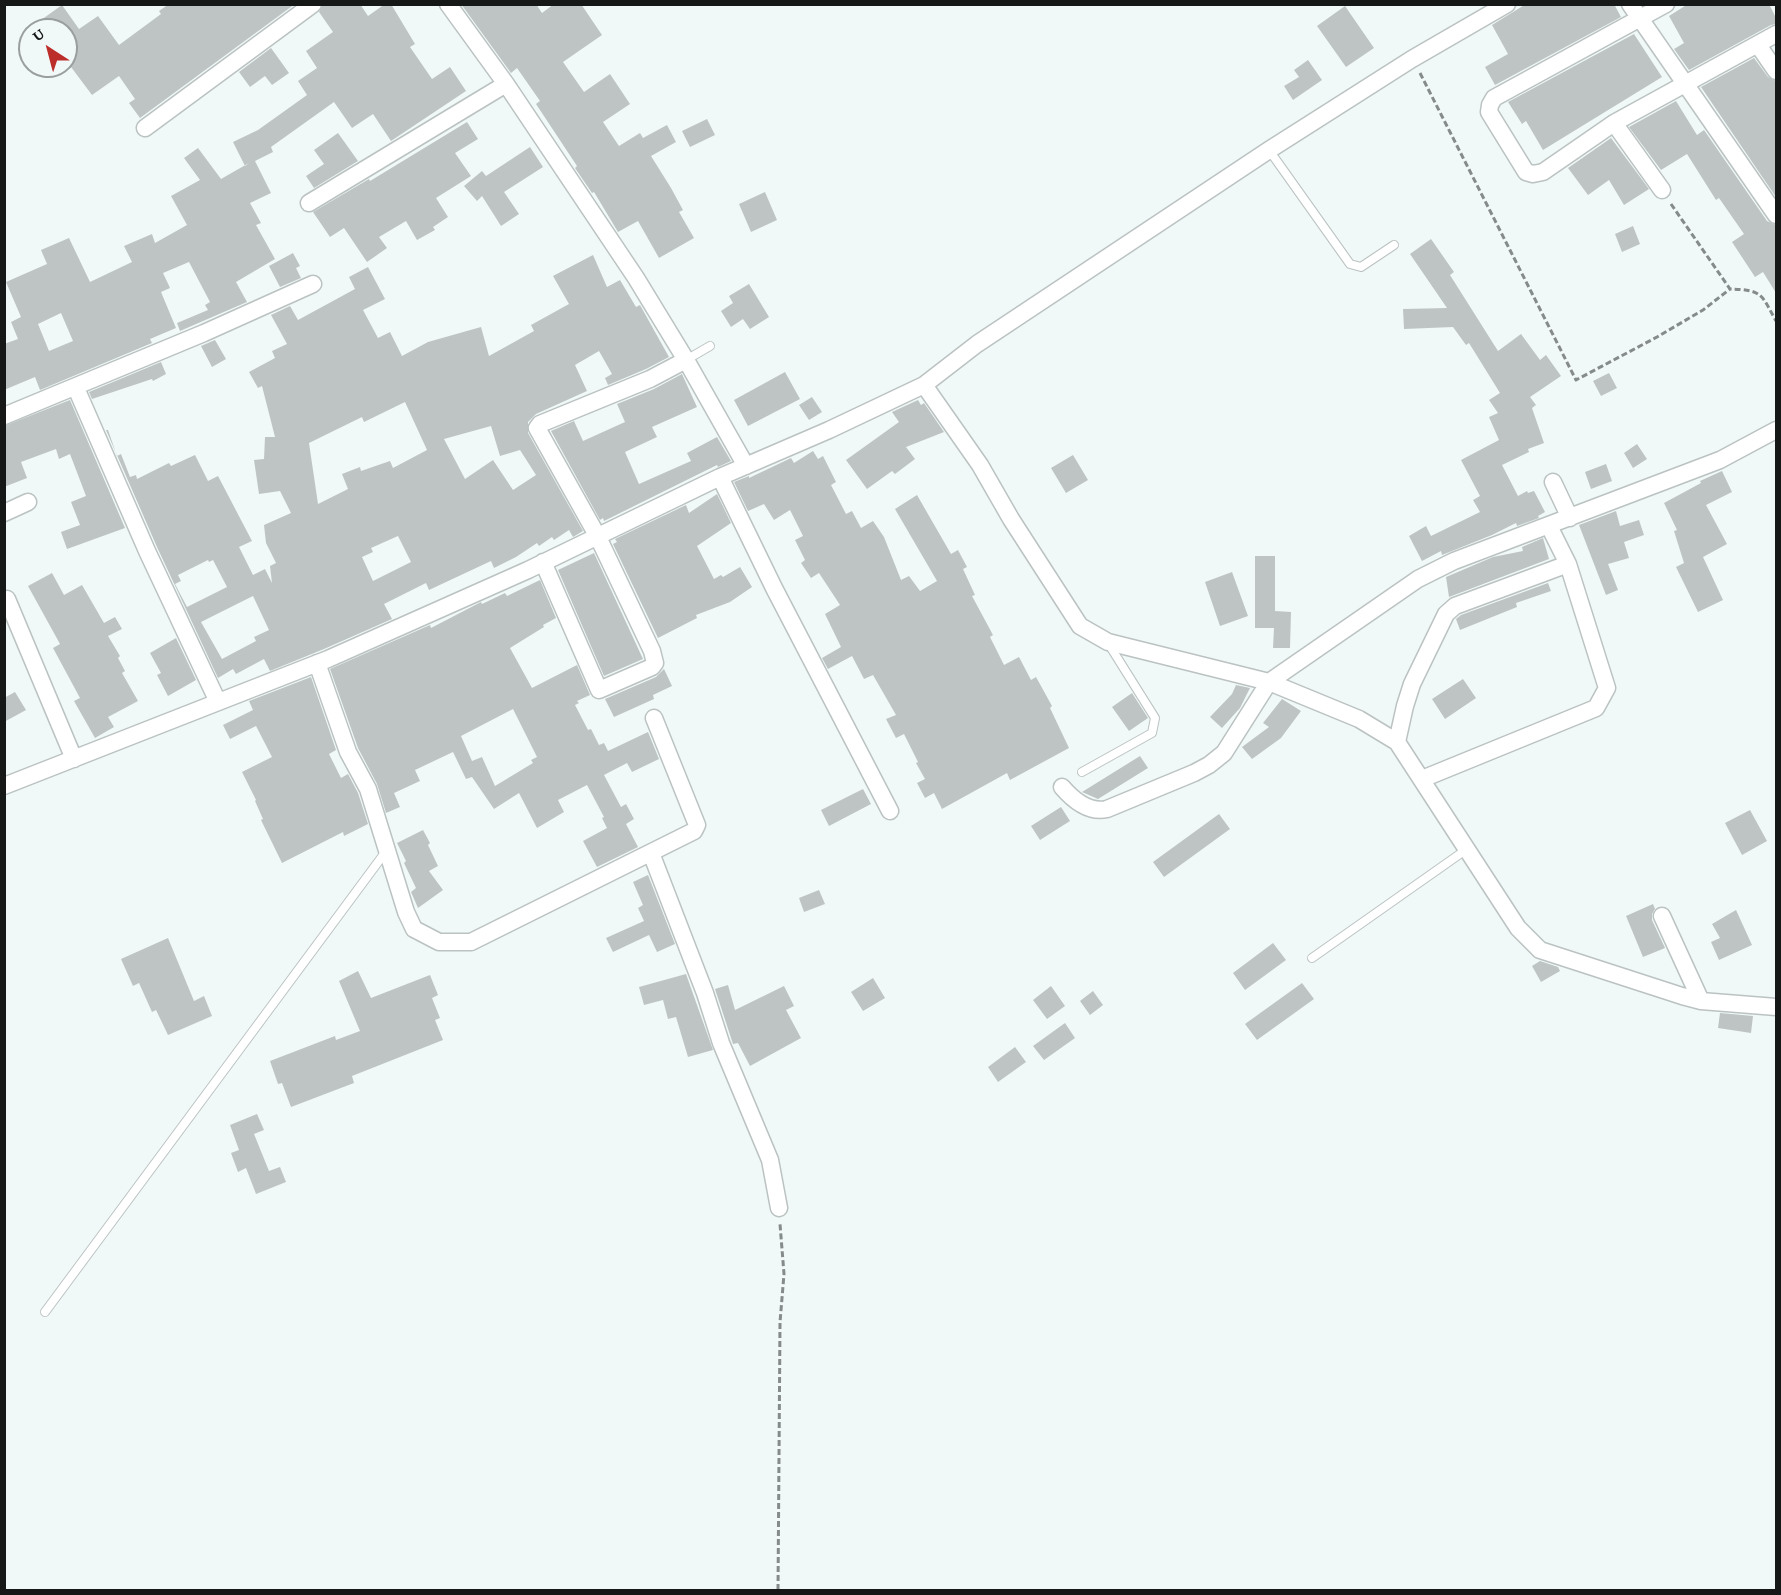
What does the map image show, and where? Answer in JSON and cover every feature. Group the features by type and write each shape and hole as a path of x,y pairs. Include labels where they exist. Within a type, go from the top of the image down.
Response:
{"street":[{"path":"145,128 313,4"},
{"path":"448,4 506,84 636,278 746,466"},
{"path":"1666,4 1635,12 1494,98 1489,112 1526,172 1533,174 1543,172 1614,123 1776,34"},
{"path":"4,786 339,655 598,537 720,477 829,430 924,385 977,344 1269,150 1412,59 1503,6"},
{"path":"1635,12 1776,215"},
{"path":"1758,45 1776,71"},
{"path":"309,203 506,84"},
{"path":"1614,123 1662,190"},
{"path":"4,417 76,388 313,284"},
{"path":"543,562 599,690 647,670 655,663 652,651 598,537 537,428 540,424 650,379 686,360"},
{"path":"924,385 980,465 1011,519 1080,626 1108,642 1269,682 1359,719 1397,742 1518,928 1540,950 1701,1001 1776,1007"},
{"path":"76,388 147,551 218,702"},
{"path":"1062,788 1088,808 1097,811 1194,773 1224,753 1269,682 1418,579 1454,561 1720,460 1776,430"},
{"path":"720,477 774,588 890,811"},
{"path":"1553,482 1570,518"},
{"path":"4,513 28,502"},
{"path":"1422,779 1596,708 1607,688 1568,564 1549,526"},
{"path":"1397,742 1412,684 1450,610 1455,606 1568,564"},
{"path":"7,599 74,759"},
{"path":"317,663 348,752 368,789 406,912 414,929 439,942 471,942 694,831 697,825 654,718"},
{"path":"651,853 698,973 721,1043 770,1160 779,1208"},
{"path":"1662,916 1701,1001"}],"lane":[{"path":"1269,150 1350,264 1361,267 1394,245"},
{"path":"686,360 710,346"},
{"path":"1082,772 1152,733 1155,723 1155,718 1108,642"},
{"path":"1312,958 1467,849"},
{"path":"45,1312 387,850"}],"path":[{"path":"1412,59 1576,380 1694,315 1730,289 1752,290 1763,297 1776,321"},
{"path":"1662,190 1730,289"},
{"path":"778,1590 780,1322 784,1274 779,1208"}],"building":[{"path":"169,4 295,4 140,118 129,103 135,99 119,76 92,95 78,76 78,28 98,16 119,45 161,14 159,11"},
{"path":"323,4 360,4 368,16 385,4 391,4 415,44 410,47 432,79 450,67 466,91 391,141 373,114 352,128 334,102 271,147 273,152 255,161 271,193 250,203 261,223 256,225 275,259 236,282 247,302 180,331 177,323 208,310 205,305 210,302 189,262 163,273 170,288 161,292 176,328 150,339 152,343 40,390 35,377 4,390 4,344 18,339 11,322 21,317 6,282 47,264 41,250 69,238 90,282 132,262 124,246 152,234 155,243 187,225 171,196 200,180 184,158 198,148 221,179 245,165 233,142 258,130 307,95 298,81 317,68 306,51 333,32 319,12","holes":["61,313 73,341 49,351 38,324"]},
{"path":"461,4 536,4 542,13 554,4 581,4 602,35 563,62 584,92 610,74 630,104 603,122 619,146 640,133 643,138 667,125 676,142 651,156 683,210 679,212 694,238 659,258 638,221 618,232 536,104 540,101 517,68 511,73"},
{"path":"1526,4 1614,4 1621,17 1495,85 1485,67 1508,54 1492,25"},
{"path":"1688,4 1769,4 1776,18 1776,24 1689,70 1674,49 1684,43 1669,16"},
{"path":"62,5 71,18 44,18"},
{"path":"1345,6 1374,48 1346,67 1317,26"},
{"path":"1634,34 1662,77 1543,150 1526,121 1522,124 1508,102"},
{"path":"271,48 289,73 272,85 265,76 250,87 239,72"},
{"path":"1754,58 1768,77 1776,81 1776,197 1701,87"},
{"path":"1308,60 1322,80 1293,100 1284,86 1299,77 1294,70"},
{"path":"1676,101 1697,135 1704,130 1767,221 1776,225 1776,293 1763,272 1755,277 1732,242 1744,234 1719,198 1716,200 1687,154 1661,170 1629,127"},
{"path":"707,119 715,135 690,147 682,131"},
{"path":"467,122 478,139 455,153 471,176 436,198 448,217 433,227 435,230 417,240 406,221 379,237 387,248 367,262 344,228 330,237 313,212 369,179 370,181"},
{"path":"338,133 358,161 314,188 306,176 324,164 314,150"},
{"path":"1611,138 1649,189 1624,205 1609,180 1588,195 1568,168"},
{"path":"530,147 543,167 504,192 519,214 501,226 482,196 477,201 464,186 482,171 486,176"},
{"path":"765,192 777,220 751,232 739,204"},
{"path":"1633,226 1640,244 1622,252 1615,234"},
{"path":"1431,239 1454,272 1450,275 1498,351 1521,334 1540,360 1546,355 1561,376 1530,397 1536,405 1532,408 1544,443 1528,449 1529,452 1502,465 1518,496 1527,491 1528,493 1534,491 1545,512 1538,516 1539,518 1517,526 1516,523 1442,555 1441,551 1422,561 1409,536 1426,526 1431,536 1480,512 1473,500 1480,496 1461,460 1499,440 1489,417 1498,413 1489,400 1500,393 1469,343 1466,345 1453,327 1404,329 1403,309 1447,308 1410,254"},
{"path":"293,253 300,266 296,268 301,278 280,287 269,266"},
{"path":"593,255 607,287 620,280 636,307 640,305 669,357 608,385 605,378 612,374 599,351 575,365 587,391 536,414 528,422 528,433 583,531 573,537 569,530 554,540 552,537 539,546 537,543 494,568 491,561 429,590 426,583 384,604 392,619 270,671 264,659 236,674 233,669 218,678 157,547 117,456 121,454 130,477 136,475 137,479 169,463 171,466 195,455 208,481 218,476 252,541 239,547 253,575 265,569 272,583 270,566 276,563 266,543 264,525 291,513 280,491 259,494 254,460 264,459 265,437 275,437 262,386 258,388 249,372 275,358 272,351 287,344 271,315 290,306 298,320 355,289 349,277 368,267 385,299 363,310 378,338 390,332 402,356 428,342 481,327 489,356 534,331 531,325 569,304 553,276","holes":["405,402 427,450 393,468 390,461 361,471 360,467 342,474 348,489 318,504 309,443 362,417 364,422","491,426 500,456 520,450 536,475 513,490 493,460 465,479 444,439","398,536 411,562 373,581 362,557 373,552 371,548","208,560 209,562 213,560 227,587 187,607 175,584 181,581 178,575","253,596 269,630 254,637 256,641 222,659 201,622"]},
{"path":"749,284 769,317 750,329 743,319 731,327 721,311 733,303 729,296"},
{"path":"215,340 226,359 212,367 201,346"},
{"path":"161,362 166,374 153,381 152,379 92,399 89,392"},
{"path":"785,372 800,399 748,426 734,400"},
{"path":"1609,373 1617,388 1601,396 1593,381"},
{"path":"682,374 697,407 652,427 657,437 625,452 639,484 691,461 687,453 717,437 731,461 718,467 717,465 604,521 603,518 600,520 551,431 574,421 583,441 625,422 617,404 654,389"},
{"path":"812,397 822,412 809,420 799,405"},
{"path":"70,400 125,528 67,549 61,532 80,525 71,502 86,496 70,454 59,459 56,449 21,462 27,478 4,487 4,426"},
{"path":"918,400 921,405 924,403 944,432 906,447 915,459 895,474 892,471 867,489 846,460 899,422 892,412"},
{"path":"1637,444 1647,459 1633,468 1624,453"},
{"path":"813,451 818,459 823,456 836,482 831,485 846,514 852,511 861,528 873,521 884,537 901,580 909,576 920,591 937,581 895,509 917,495 951,554 958,550 967,567 963,569 975,595 972,596 993,635 990,637 1004,665 1019,657 1031,680 1036,677 1052,706 1050,708 1069,748 1010,780 1007,773 942,809 934,793 925,798 917,783 925,779 916,763 918,762 904,734 896,738 886,719 896,715 873,675 864,679 852,656 828,669 822,658 841,647 825,614 840,605 819,573 811,578 801,563 805,560 795,540 803,536 790,510 774,520 764,504 748,511 734,482 749,476 749,478 791,458 794,463"},
{"path":"1073,455 1088,480 1066,493 1051,468"},
{"path":"1606,464 1612,481 1591,489 1585,472"},
{"path":"1722,471 1732,492 1706,505 1727,544 1703,557 1723,600 1698,612 1676,567 1684,563 1674,531 1677,530 1664,503 1701,483 1700,481"},
{"path":"717,494 731,523 697,546 714,579 721,575 723,577 740,567 752,587 730,602 696,615 697,618 658,638 613,544 617,542 615,539 686,505 689,513"},
{"path":"1616,511 1620,526 1639,520 1644,535 1624,542 1629,558 1608,564 1618,590 1606,595 1579,525"},
{"path":"1543,538 1549,559 1449,597 1446,577 1493,557 1523,551 1522,547"},
{"path":"594,553 643,659 604,676 558,570"},
{"path":"1255,556 1275,556 1275,611 1291,612 1290,648 1273,648 1274,628 1255,628"},
{"path":"1232,572 1248,616 1220,626 1205,582"},
{"path":"52,573 64,595 82,585 104,623 115,617 122,629 108,636 120,656 118,658 125,671 122,673 138,701 108,717 114,727 95,738 74,701 80,698 53,648 60,644 28,586"},
{"path":"540,580 556,618 510,648 532,688 577,665 590,695 577,701 579,703 575,705 599,745 604,743 608,751 648,732 659,759 632,772 627,763 604,775 621,807 626,804 634,819 626,824 638,847 597,867 583,841 607,828 602,818 604,817 587,785 558,800 564,812 537,828 519,793 494,809 472,777 466,779 453,752 415,770 420,781 394,793 400,807 386,813 377,784 358,748 330,669 430,625 431,628 481,602 482,604 505,593 507,596","holes":["513,709 537,757 531,760 533,763 495,786 482,757 472,761 461,736"]},
{"path":"1548,583 1551,591 1516,603 1517,607 1460,630 1456,619 1461,615"},
{"path":"176,638 196,680 168,696 157,675 161,673 150,653"},
{"path":"664,669 672,686 653,695 654,699 614,717 605,699 656,677"},
{"path":"311,677 336,750 329,754 341,778 348,774 358,793 368,824 344,836 343,832 282,863 261,820 263,819 256,800 242,772 272,757 256,726 230,739 223,725 253,710 249,701"},
{"path":"1463,679 1476,698 1445,719 1432,699"},
{"path":"1236,685 1250,688 1240,708 1222,728 1210,717 1232,694"},
{"path":"15,692 26,710 4,722 4,698"},
{"path":"1132,693 1148,718 1129,731 1112,707"},
{"path":"1282,699 1301,711 1281,738 1252,759 1242,747 1269,727 1263,723"},
{"path":"1140,756 1148,768 1098,799 1082,792"},
{"path":"863,789 871,804 829,826 821,810"},
{"path":"1061,807 1070,821 1040,840 1031,826"},
{"path":"1750,810 1767,841 1742,855 1725,823"},
{"path":"1219,814 1230,829 1164,877 1153,862"},
{"path":"423,830 438,866 429,871 443,890 418,908 411,892 416,888 397,843"},
{"path":"648,875 675,944 657,952 649,935 613,952 606,938 644,921 638,908 643,905 633,882"},
{"path":"819,890 825,904 804,912 799,898"},
{"path":"1653,904 1655,909 1652,920 1665,948 1643,957 1626,916"},
{"path":"1736,910 1752,945 1719,960 1711,942 1720,938 1712,924"},
{"path":"168,938 194,1001 204,996 212,1016 168,1035 156,1010 152,1012 139,983 133,986 121,959"},
{"path":"1273,943 1286,960 1245,990 1233,973"},
{"path":"1540,961 1558,967 1560,971 1541,982 1532,966"},
{"path":"358,971 371,998 430,975 438,995 432,998 440,1018 435,1020 443,1040 352,1076 354,1083 291,1107 282,1083 278,1084 270,1061 335,1036 336,1040 360,1031 339,981"},
{"path":"686,974 713,1050 688,1057 676,1017 668,1019 663,1000 644,1005 639,987"},
{"path":"873,978 885,998 863,1011 851,992"},
{"path":"1302,983 1314,999 1257,1040 1245,1024"},
{"path":"728,985 735,1010 784,986 794,1006 786,1010 801,1038 750,1066 738,1043 733,1044 715,989"},
{"path":"1051,986 1065,1006 1047,1019 1033,1000"},
{"path":"1093,991 1103,1005 1090,1015 1080,1001"},
{"path":"1720,1013 1753,1016 1751,1033 1718,1028"},
{"path":"1065,1023 1075,1038 1044,1060 1033,1046"},
{"path":"1015,1047 1026,1062 998,1082 988,1067"},
{"path":"257,1114 264,1130 254,1134 269,1171 280,1167 286,1182 256,1194 246,1168 238,1172 231,1153 239,1150 230,1125"}]}
